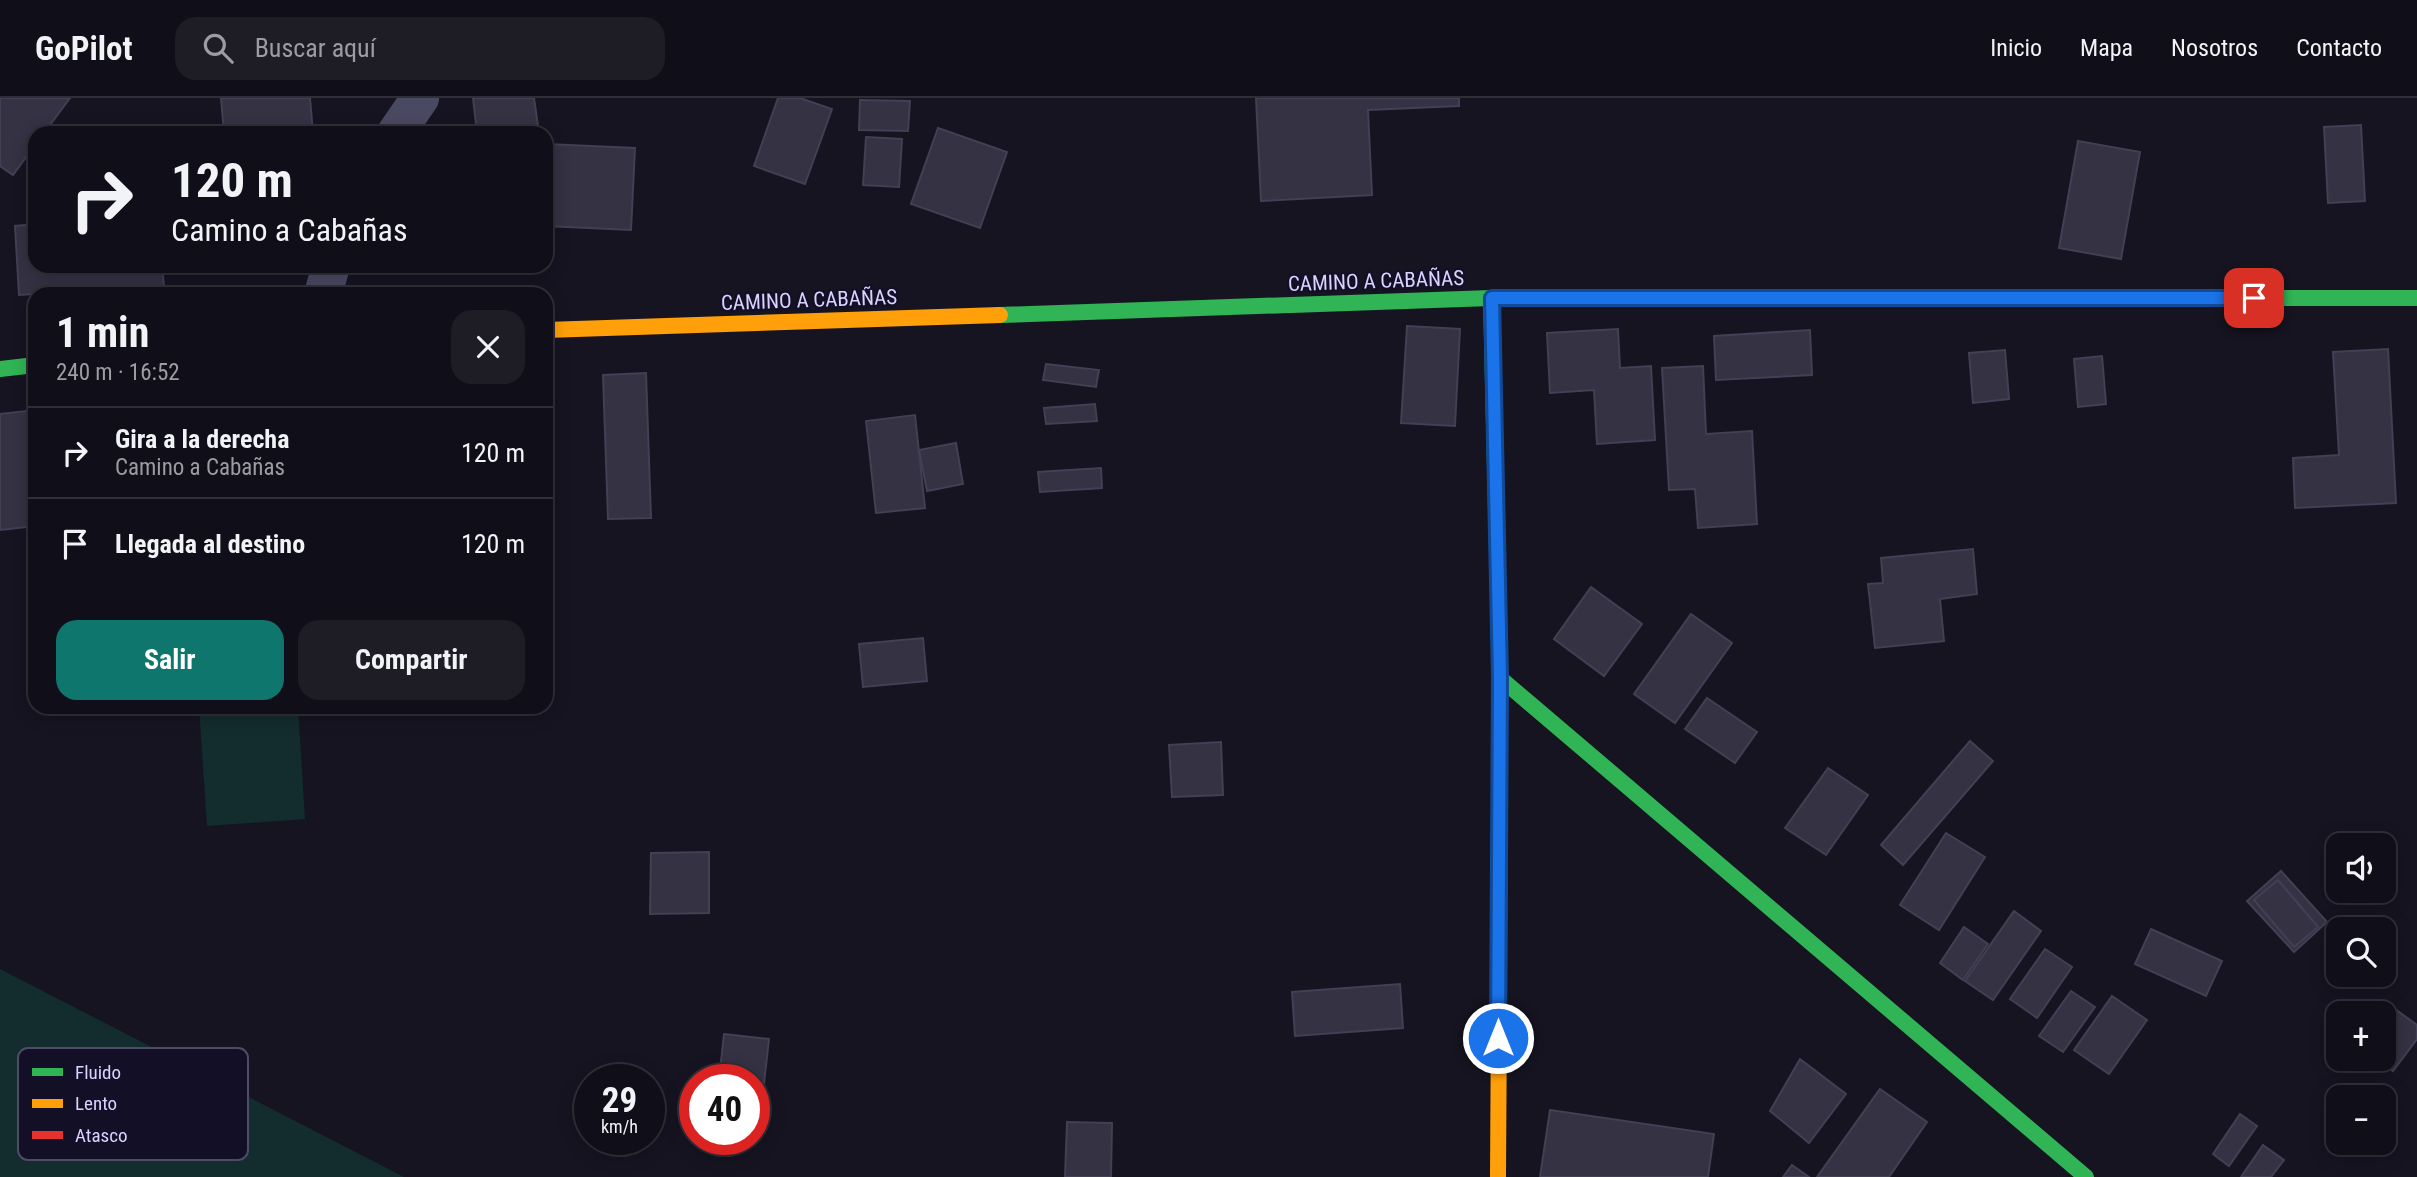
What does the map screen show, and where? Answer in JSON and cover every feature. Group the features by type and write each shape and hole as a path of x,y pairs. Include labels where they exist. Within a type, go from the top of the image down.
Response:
{"street":[{"path":"401,126 420,98"},
{"path":"1492,298 1500,678 1498,1177"},
{"name":"CAMINO A CABAÑAS","path":"553,330 1492,298 2417,298"},
{"path":"0,369 28,366"},
{"path":"1500,678 2086,1177"}],"green space":[{"path":"199,714 298,714 305,819 207,826"},
{"path":"0,969 153,1048 18,1048 18,1160 248,1160 248,1097 404,1177 0,1177"}],"building":[{"path":"0,98 70,98 49,126 28,126 28,155 13,175 0,166"},
{"path":"221,98 310,98 312,126 223,126"},
{"path":"473,98 534,98 538,126 476,126"},
{"path":"778,98 800,98 832,109 805,184 754,166"},
{"path":"1256,98 1459,98 1459,106 1368,110 1372,195 1261,201"},
{"path":"860,100 910,101 908,131 859,130"},
{"path":"2361,125 2365,201 2328,203 2324,127"},
{"path":"938,128 1007,152 980,228 911,204"},
{"path":"866,137 902,139 899,187 863,185"},
{"path":"2078,141 2140,152 2121,259 2059,248"},
{"path":"553,144 635,148 631,230 553,226"},
{"path":"28,225 28,273 163,273 164,286 28,287 28,294 19,295 15,226"},
{"path":"1407,326 1460,329 1455,426 1401,423"},
{"path":"1618,329 1620,368 1651,366 1655,440 1597,444 1594,390 1550,393 1547,333"},
{"path":"1810,330 1812,375 1716,380 1714,336"},
{"path":"2388,349 2396,503 2295,508 2293,458 2339,455 2333,352"},
{"path":"2005,350 2009,399 1973,403 1969,353"},
{"path":"2102,356 2106,404 2078,407 2074,359"},
{"path":"1046,364 1099,370 1096,387 1043,380"},
{"path":"1703,366 1706,434 1752,431 1757,524 1698,528 1695,489 1669,490 1662,368"},
{"path":"646,373 651,518 608,519 603,375"},
{"path":"1095,404 1097,421 1046,424 1044,408"},
{"path":"28,411 28,527 0,530 0,414"},
{"path":"915,415 925,508 876,513 866,421"},
{"path":"956,443 963,484 927,491 919,450"},
{"path":"1101,468 1102,488 1040,492 1038,472"},
{"path":"1973,549 1977,594 1940,599 1944,641 1875,648 1868,584 1883,583 1881,558"},
{"path":"1591,587 1642,624 1604,676 1554,639"},
{"path":"1691,614 1732,643 1675,723 1634,694"},
{"path":"923,638 927,681 863,687 859,644"},
{"path":"1707,698 1757,732 1735,763 1685,729"},
{"path":"1970,741 1993,761 1903,865 1881,845"},
{"path":"1221,742 1223,795 1172,797 1169,745"},
{"path":"1828,768 1868,795 1826,855 1785,828"},
{"path":"1946,833 1985,857 1939,930 1900,905"},
{"path":"709,852 709,913 650,914 651,853"},
{"path":"2281,871 2326,923 2294,952 2247,901"},
{"path":"2278,880 2318,927 2294,947 2254,900"},
{"path":"2014,911 2041,931 1993,1000 1965,981"},
{"path":"1964,927 1988,944 1963,980 1940,963"},
{"path":"2151,929 2222,961 2206,996 2135,964"},
{"path":"2045,949 2072,967 2037,1018 2010,999"},
{"path":"1400,984 1403,1028 1295,1036 1292,992"},
{"path":"2071,991 2095,1007 2063,1052 2039,1036"},
{"path":"2112,996 2147,1020 2109,1074 2074,1050"},
{"path":"2396,1010 2417,1025 2417,1039 2396,1067"},
{"path":"724,1034 769,1039 766,1064 721,1064"},
{"path":"1800,1059 1846,1094 1809,1143 1770,1111"},
{"path":"1880,1089 1927,1122 1889,1177 1817,1177"},
{"path":"1550,1110 1714,1134 1708,1177 1540,1177"},
{"path":"2240,1114 2257,1126 2229,1166 2213,1154"},
{"path":"1067,1122 1112,1123 1111,1177 1065,1177"},
{"path":"2263,1145 2284,1160 2271,1177 2241,1177"},
{"path":"1792,1165 1809,1177 1783,1177"}],"traffic: fast":[{"path":"1491,298 1500,678 1499,1009"},
{"path":"1000,315 1491,298 1768,298"},
{"path":"1956,298 2417,298"},
{"path":"0,369 28,366"},
{"path":"1500,678 2086,1177"}],"traffic: slow":[{"path":"553,330 1000,315"},
{"path":"1498,1177 1499,1009"}],"traffic: jam":[{"path":"1768,298 1956,298"}],"route":[{"path":"1498,1038 1500,678 1492,298 2254,298"}]}
